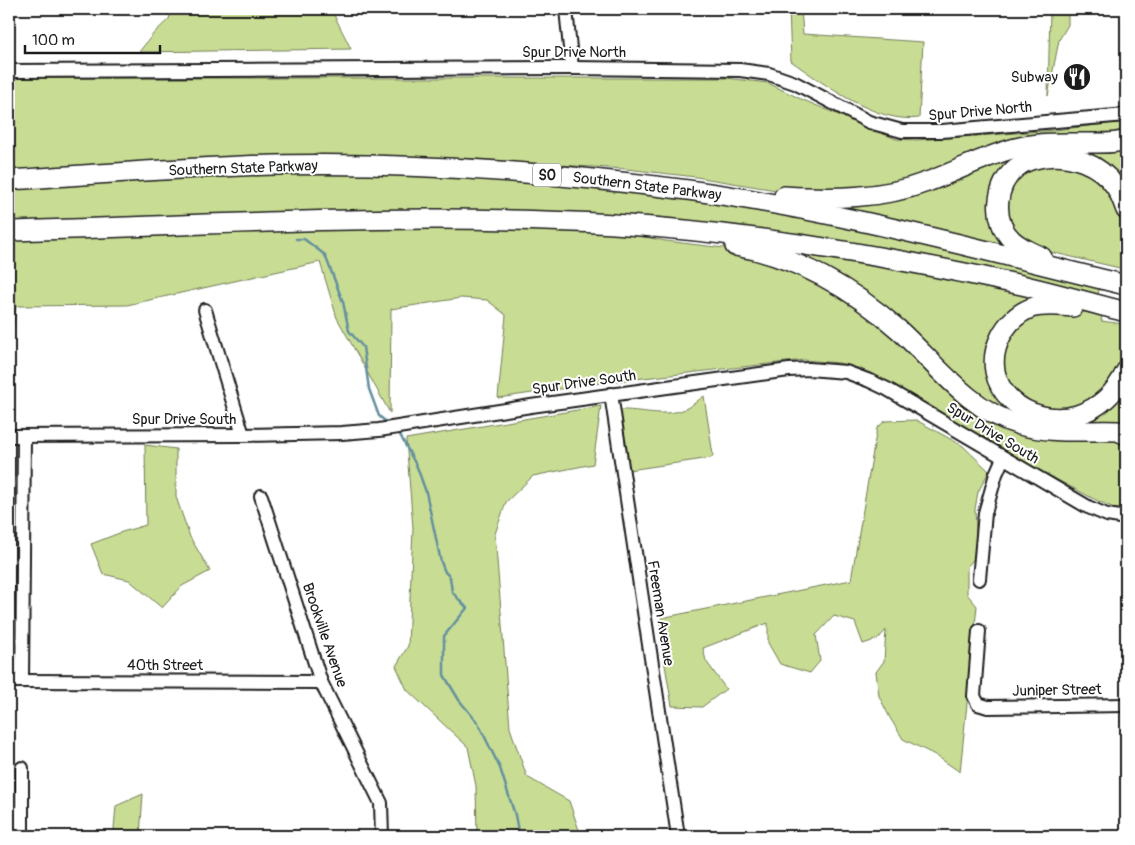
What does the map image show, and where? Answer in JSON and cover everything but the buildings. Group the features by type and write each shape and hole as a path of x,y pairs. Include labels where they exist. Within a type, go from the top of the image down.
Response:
{"highway":[{"path":"689,190 804,198 848,197 887,192 926,183 991,156 1020,147 1052,143 1114,143 1126,140"},
{"path":"1077,273 1024,249 1011,239 1002,226 998,212 1005,180 1015,168 1030,160 1066,157 1087,163 1103,173 1116,186 1126,210"},
{"name":"Southern State Parkway","path":"9,180 242,166 341,165 434,167 514,172 689,190 766,202 830,215 1126,285"},
{"path":"9,231 362,219 520,220 616,225 766,239 846,251 1019,284 1122,311"},
{"path":"616,225 740,246 810,269 871,307 961,390 975,402 997,416 1020,425 1047,430 1118,431 1126,435"},
{"path":"1122,311 1048,305 1031,308 1016,316 1006,327 998,342 994,358 996,375 1004,391 1015,404 1032,414 1048,418 1066,418 1083,413 1098,405 1110,396 1126,370"}],"street":[{"path":"566,9 572,68"},
{"name":"Spur Drive North","path":"9,71 572,68 740,70 758,72 796,83 869,122 907,132 942,131 1126,115"},
{"path":"205,310 243,435"},
{"name":"Spur Drive South","path":"9,436 243,435 342,433 379,430 611,394 809,368 846,372 888,389 1088,507 1108,515 1126,518"},
{"name":"Freeman Avenue","path":"611,394 678,836"},
{"path":"22,681 24,436"},
{"path":"979,579 985,513 996,474 1004,458"},
{"name":"Brookville Avenue","path":"261,496 321,682 381,802 382,836"},
{"name":"Juniper Street","path":"979,631 974,696 978,704 988,707 1126,705"},
{"name":"40th Street","path":"9,681 321,682"},
{"path":"22,768 22,836"}],"green space":[{"path":"172,9 331,9 351,49 139,52 154,33 169,19"},
{"path":"789,9 801,9 803,34 923,42 919,118 886,115 868,109 835,91 791,61"},
{"path":"1050,9 1068,9 1068,25 1059,40 1048,96"},
{"path":"9,78 726,78 768,83 896,139 916,140 991,135 1121,122 1123,127 1122,137 1082,137 888,188 782,191 696,177 626,169 493,161 339,155 9,171"},
{"path":"1124,146 1126,150 1126,199 1092,160 1010,164 1005,240 1003,244 835,207 1008,154"},
{"path":"1067,160 1109,184 1122,217 1124,269 1033,248 1004,221 1004,188 1017,170"},
{"path":"261,172 452,177 636,190 753,208 927,244 1100,285 1098,294 900,250 765,230 9,222 9,188"},
{"path":"502,226 625,233 666,241 732,249 784,264 875,315 992,418 1119,434 1126,443 1126,501 1123,501 1121,509 1116,509 1094,499 1027,464 890,384 861,369 839,363 804,360 608,382 498,398 506,315 487,300 461,298 391,309 390,413 337,318 320,262 127,305 16,306 11,349 9,349 9,239 281,230"},
{"path":"792,251 884,263 1036,295 1035,300 1007,315 999,323 993,334 989,345 988,358 993,382 999,393 1006,403 1024,415 1041,420 1060,422 1078,419 1097,411 1122,387 1126,391 1126,428 1121,426 1063,426 1035,423 1008,415 993,408 948,374 895,321 871,301 832,276 791,257"},
{"path":"1067,308 1102,316 1101,321 1124,324 1123,353 1120,366 1100,399 1068,413 1034,410 999,374 1006,331 1023,315"},
{"path":"704,396 713,455 711,458 629,470 619,410 661,413 677,412 688,408"},
{"path":"601,406 593,464 533,476 506,502 495,534 510,728 527,777 569,801 581,836 477,836 476,786 468,747 407,690 396,666 408,646 413,528 406,439"},
{"path":"916,420 963,446 989,471 978,492 975,509 977,555 967,567 967,594 977,606 960,772 935,755 903,739 890,718 879,696 876,672 884,661 886,630 878,639 863,644 855,622 834,616 816,635 820,661 810,673 780,664 768,643 768,623 703,648 706,661 726,689 702,707 672,706 661,642 661,618 851,580 877,428 885,421"},
{"path":"145,445 176,449 176,497 190,537 210,571 182,586 162,608 129,580 103,574 91,544 146,525"},
{"path":"143,794 140,836 114,836 116,806"}],"waterway":[{"path":"296,239 304,239 325,255 343,302 349,331 363,347 369,389 379,416 385,421"},
{"path":"399,433 417,467 426,492 441,562 445,572 450,577 452,592 467,608 444,636 444,675 459,700 478,723 500,768 515,815 519,836"}],"place":[{"name":"Subway","path":"1077,77"}]}
